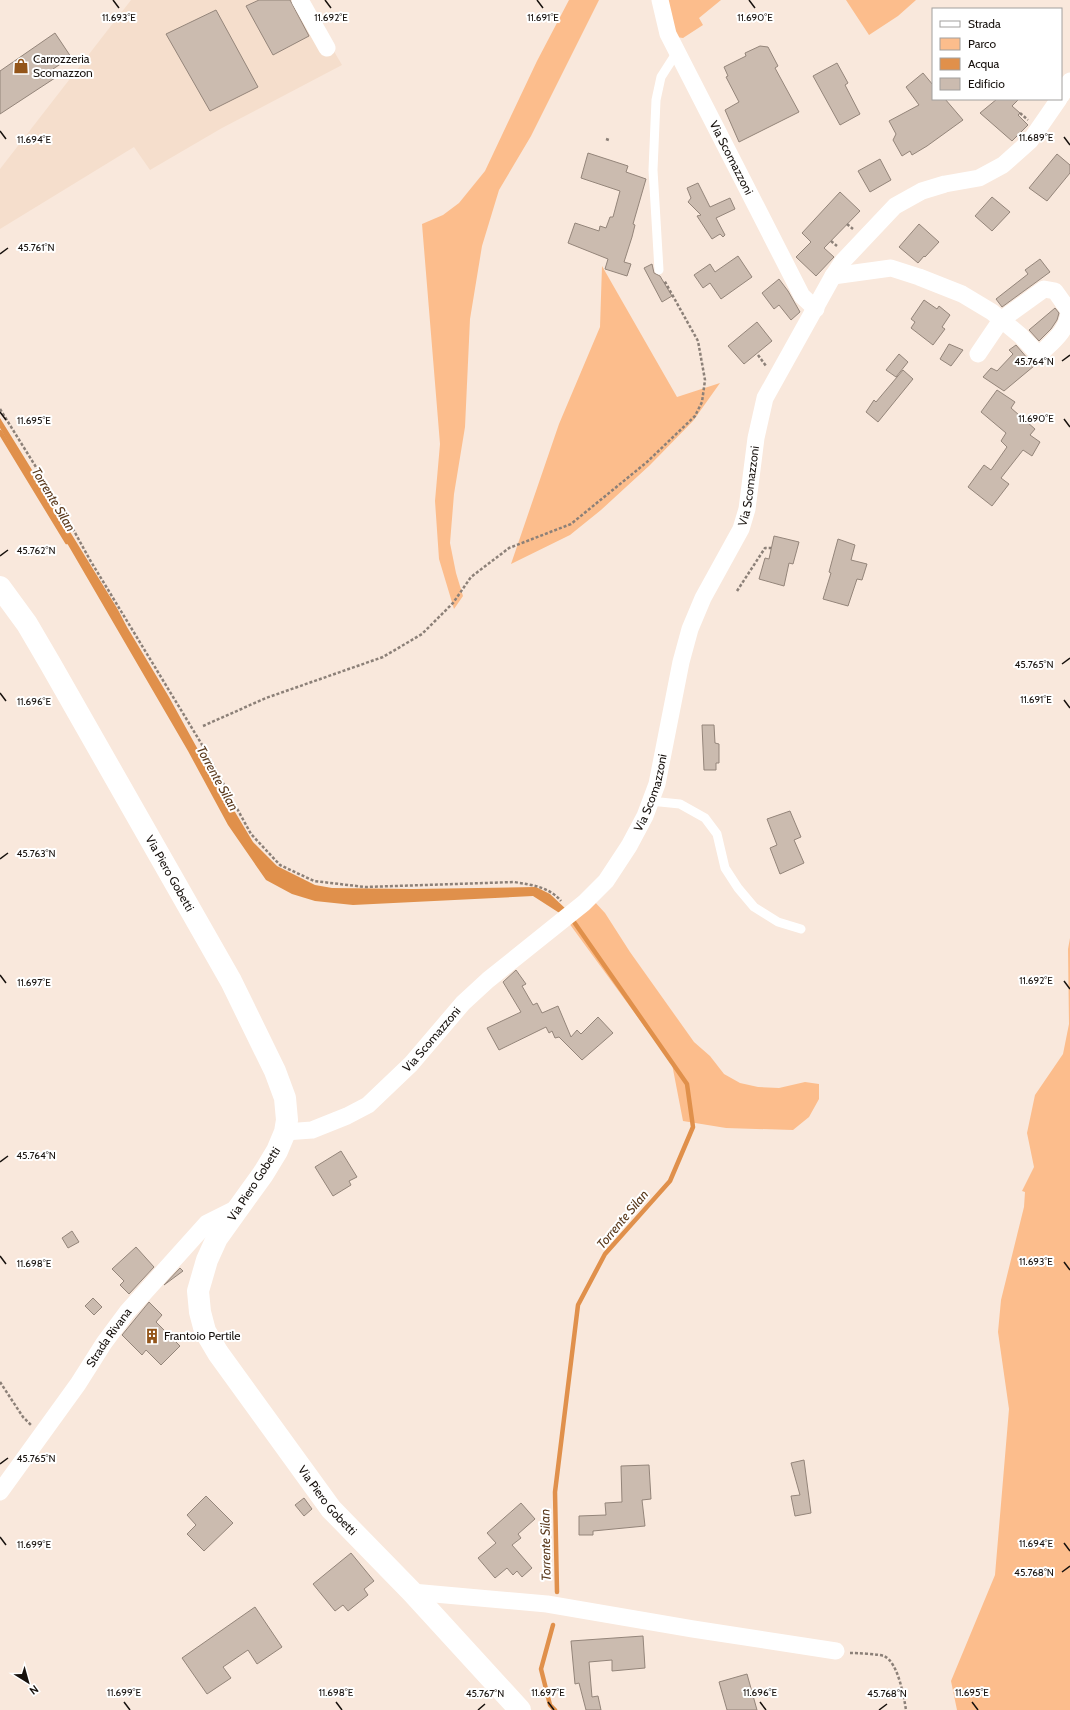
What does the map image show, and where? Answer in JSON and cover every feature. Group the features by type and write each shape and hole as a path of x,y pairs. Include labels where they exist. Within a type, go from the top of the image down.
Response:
{"street":[{"path":"300,0 327,48"},
{"name":"Via Scomazzoni","path":"660,0 668,34 677,52 802,296 816,309"},
{"path":"1062,94 1070,81"},
{"name":"Via Scomazzoni","path":"285,1132 312,1130 347,1116 368,1105 411,1064 463,1003 488,980 572,914 606,881 629,846 645,816 657,784 681,662 690,629 703,598 741,529 747,509 756,438 765,398 816,309 833,276 843,261 895,206 922,191 945,184 979,178 1003,165 1030,141 1058,100"},
{"path":"833,276 892,268 962,294 992,312 1001,320 978,354"},
{"name":"Via Piero Gobetti","path":"0,587 48,659 231,981 275,1071 285,1098 287,1120 285,1132 277,1151 242,1206 217,1238 207,1260 198,1291 200,1312 205,1331 218,1353 331,1509 412,1592 520,1710"},
{"name":"Strada Rivana","path":"0,1492 78,1384 104,1343 127,1312 207,1223 242,1206"},
{"path":"412,1592 547,1604 693,1629 836,1651"}],"lane":[{"path":"659,270 654,170 656,100 662,77 677,52"},
{"path":"650,801 680,804 705,818 717,834 725,868 738,888 754,907 778,922 801,930"}],"path":[{"path":"847,224 853,229"},
{"path":"831,241 837,246"},
{"path":"203,726 266,698 383,657 422,634 453,603 471,577 509,548 570,524 647,462 695,416 702,402 705,380 698,341 659,270"},
{"path":"758,355 769,370"},
{"path":"0,409 62,509 90,560 201,743 251,834 280,865 314,881 365,887 514,882 537,885 554,893 572,914"},
{"path":"737,591 765,548 771,548"},
{"path":"0,1382 23,1417 42,1435"},
{"path":"836,1651 884,1656 891,1663 902,1689 906,1710"}],"shaded area":[{"path":"131,0 304,0 342,65 222,128 150,170 134,147 0,229 0,169"}],"green space":[{"path":"569,0 599,0 531,136 499,190 482,246 470,319 465,427 454,494 450,543 456,573 463,596 454,609 439,559 435,501 440,444 422,224 443,215 459,203 485,171 537,61"},
{"path":"668,0 721,0 699,18 703,25 683,38 676,37"},
{"path":"846,0 916,0 898,16 869,35"},
{"path":"602,266 677,397 720,383 693,421 650,465 601,510 570,535 511,564 559,424 600,327"},
{"path":"593,900 605,913 630,952 694,1042 710,1056 724,1074 740,1083 758,1087 779,1088 805,1082 819,1084 819,1099 809,1117 793,1130 726,1128 683,1121 672,1064 566,919"},
{"path":"1070,938 1070,1710 957,1710 951,1681 995,1575 1009,1409 998,1332 1001,1300 1024,1207 1025,1192 1022,1191 1034,1167 1027,1133 1035,1095 1063,1054 1069,1024 1068,949"}],"water":[{"path":"0,418 117,608 202,757 253,842 277,866 315,885 332,888 413,889 536,887 550,894 567,910 561,914 533,896 353,905 315,901 292,894 266,880 228,825 188,751 0,428"}],"building":[{"path":"259,0 290,0 309,36 273,55 246,6"},
{"path":"216,10 258,87 210,111 166,34"},
{"path":"55,33 71,57 53,69 58,76 0,114 0,71"},
{"path":"760,46 768,47 778,66 775,68 799,112 739,142 725,110 739,102 726,77 728,76 724,67 746,56 745,53"},
{"path":"837,63 848,83 845,85 860,114 840,125 813,76"},
{"path":"923,73 932,84 932,100 946,100 963,120 912,155 910,151 902,156 893,140 896,134 889,121 919,105 906,87"},
{"path":"996,100 1018,100 1012,106 1020,113 1018,115 1028,125 1012,141 980,113"},
{"path":"588,153 628,166 626,172 646,179 633,224 635,225 632,237 624,262 631,264 627,276 605,269 608,259 568,243 575,223 599,231 600,226 606,228 610,217 613,217 620,191 581,178"},
{"path":"1057,154 1070,165 1070,173 1047,201 1029,188"},
{"path":"880,159 891,180 870,192 858,171"},
{"path":"698,183 710,207 730,198 735,209 716,218 725,235 723,237 720,234 712,239 697,216 701,215 688,202 691,198 687,188"},
{"path":"840,192 860,211 824,248 834,257 816,276 796,257 811,242 802,233"},
{"path":"992,197 1010,212 992,231 975,216"},
{"path":"919,224 939,242 918,263 899,247"},
{"path":"738,256 752,277 721,299 710,283 703,288 694,275 710,264 715,272"},
{"path":"1040,259 1050,272 1002,307 996,299 1028,274 1025,270"},
{"path":"652,264 654,273 660,276 672,296 662,302 644,268"},
{"path":"779,279 800,312 791,320 779,305 774,309 762,293"},
{"path":"924,300 937,309 939,306 950,315 942,327 945,329 933,345 911,328 915,322 911,319"},
{"path":"1055,308 1059,313 1057,320 1051,329 1039,341 1029,330"},
{"path":"757,322 772,341 744,364 728,346"},
{"path":"949,344 963,350 951,366 940,359"},
{"path":"1016,345 1034,366 1004,391 983,377 991,368 997,371 1013,354 1009,350"},
{"path":"899,354 908,362 896,377 886,370"},
{"path":"903,370 913,379 878,422 866,412 874,400 876,402"},
{"path":"997,390 1015,402 1011,408 1035,429 1030,435 1040,442 1032,456 1023,450 1001,478 1009,484 992,506 968,487 984,465 991,470 1007,447 1001,441 1006,433 981,412"},
{"path":"774,536 799,542 793,564 789,563 784,586 759,579 765,558 769,559"},
{"path":"838,539 855,545 851,560 867,564 862,580 857,579 848,606 823,599 831,573 829,572"},
{"path":"702,725 714,725 715,743 719,744 719,763 716,763 716,770 704,770"},
{"path":"790,811 801,837 794,840 804,863 780,874 770,848 777,845 767,819"},
{"path":"516,970 526,984 522,986 533,1005 537,1003 542,1013 558,1006 571,1037 577,1030 581,1034 598,1017 613,1033 582,1060 559,1037 555,1038 552,1031 549,1033 546,1027 499,1050 487,1028 521,1012 503,982"},
{"path":"341,1151 357,1177 349,1181 351,1185 333,1196 315,1167"},
{"path":"72,1231 79,1242 68,1248 62,1238"},
{"path":"136,1247 154,1267 129,1294 120,1285 124,1281 112,1269"},
{"path":"180,1268 183,1271 164,1285"},
{"path":"93,1298 102,1307 94,1315 85,1306"},
{"path":"149,1302 162,1315 156,1322 180,1346 161,1365 146,1350 142,1355 122,1335"},
{"path":"804,1460 811,1513 795,1516 791,1496 800,1495 791,1463"},
{"path":"649,1465 651,1499 642,1500 645,1526 593,1531 593,1535 579,1535 579,1516 606,1515 605,1503 622,1502 621,1466"},
{"path":"206,1496 233,1523 204,1551 187,1534 196,1525 187,1515"},
{"path":"304,1498 312,1509 304,1516 295,1505"},
{"path":"521,1503 535,1519 518,1534 521,1538 512,1545 532,1568 522,1577 517,1571 513,1575 507,1568 495,1578 478,1558 496,1543 487,1533"},
{"path":"351,1553 374,1581 364,1589 368,1595 348,1611 343,1605 335,1611 313,1584"},
{"path":"255,1607 282,1647 257,1664 248,1650 223,1667 231,1678 207,1694 182,1658"},
{"path":"643,1636 645,1668 612,1671 612,1660 589,1662 592,1697 598,1696 601,1710 586,1710 579,1683 575,1684 571,1641"},
{"path":"747,1674 757,1710 727,1710 719,1682"}],"waterway":[{"name":"Torrente Silan","path":"0,432 67,542"},
{"name":"Torrente Silan","path":"557,1592 555,1492 578,1305 605,1254 670,1181 693,1127 687,1084 574,922"},
{"name":"Torrente Silan","path":"553,1625 541,1669 550,1705 555,1710"}],"place":[{"name":"Carrozzeria Scomazzon","path":"21,66"},
{"name":"Frantoio Pertile","path":"152,1336"}]}
